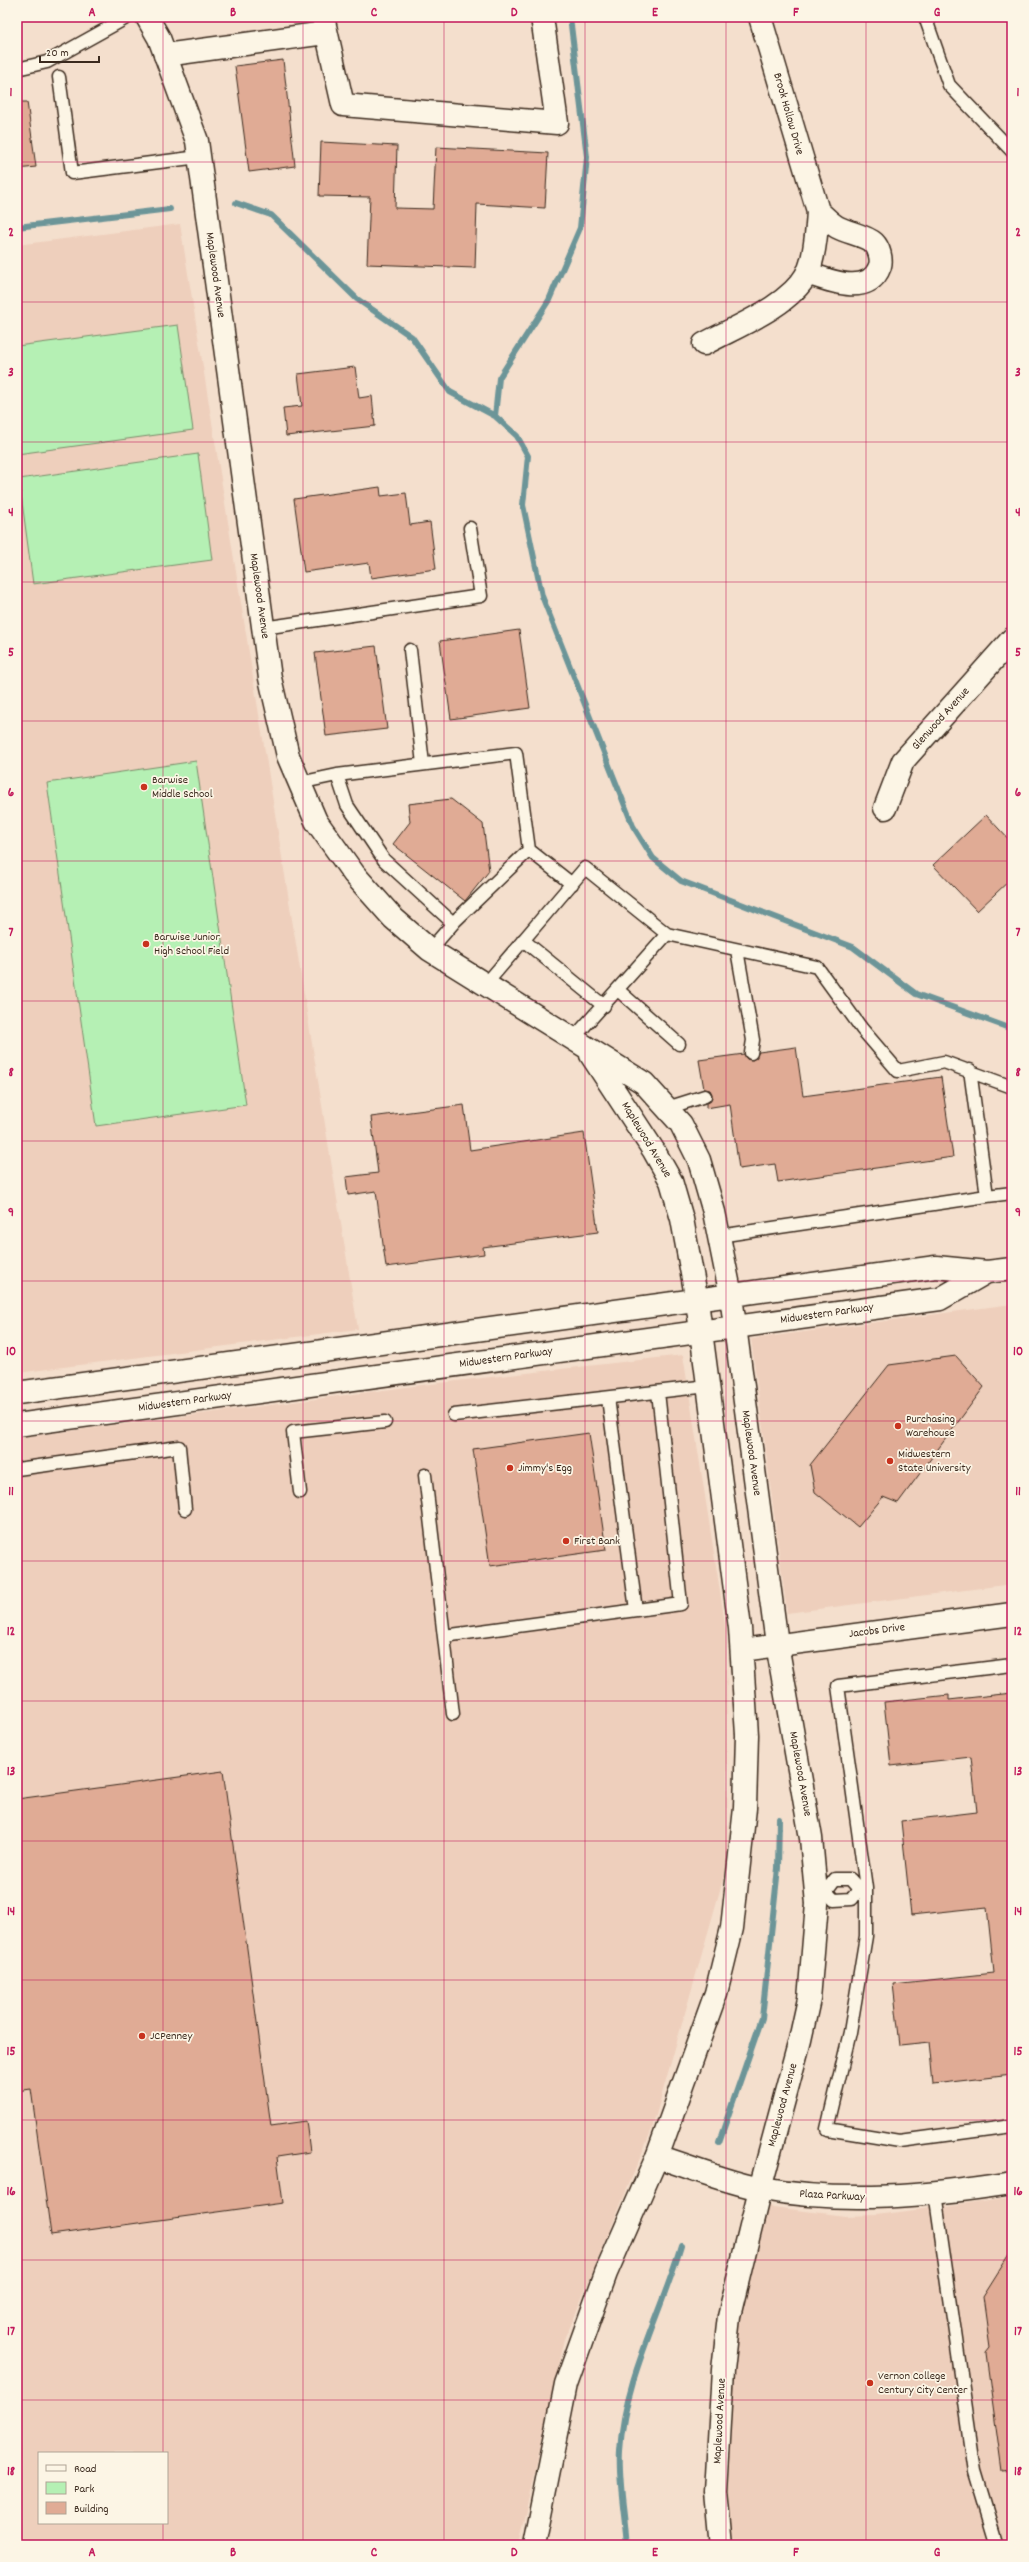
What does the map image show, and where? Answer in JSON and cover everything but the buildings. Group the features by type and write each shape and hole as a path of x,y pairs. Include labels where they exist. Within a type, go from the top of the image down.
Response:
{"street":[{"name":"Maplewood Avenue","path":"147,17 159,38 197,141 270,678 288,756 316,821 354,874 393,918 430,950 644,1084 681,1124 699,1160 719,1236 731,1296 777,1644 821,1891 809,1999 800,2040 760,2189 729,2316 723,2370 716,2492 721,2545"},
{"path":"165,55 324,25 343,105 557,123 542,17"},
{"name":"Brook Hollow Drive","path":"704,344 787,298 807,273 816,237 818,211 760,17"},
{"path":"807,273 841,285 869,281 876,277 881,263 879,250 874,242 836,226 818,211"},
{"name":"Glenwood Avenue","path":"886,808 903,761 1012,640"},
{"name":"Maplewood Avenue","path":"534,2545 566,2384 606,2273 657,2156 716,1993 732,1928 745,1808 747,1735 742,1650 697,1301 682,1219 671,1181 625,1105 580,1045"},
{"name":"Midwestern Parkway","path":"17,1393 697,1301 936,1267 988,1272 1012,1269"},
{"name":"Midwestern Parkway","path":"17,1426 940,1299 988,1272"},
{"path":"234,1363 239,1395"},
{"name":"Jacobs Drive","path":"742,1650 777,1644 1012,1614"},
{"name":"Plaza Parkway","path":"657,2156 760,2189 846,2199 905,2197 1012,2183"}],"lane":[{"path":"17,69 47,62 128,17"},
{"path":"925,17 948,85 1012,151"},
{"path":"59,77 72,173 199,157"},
{"path":"263,628 481,596 470,528"},
{"path":"410,650 423,764"},
{"path":"299,783 337,775 516,753 529,850 572,884"},
{"path":"337,775 347,805 384,860 453,923"},
{"path":"430,950 453,923 529,850"},
{"path":"484,985 585,868 666,934 817,968 862,1029 898,1071 944,1062 970,1070 1012,1087"},
{"path":"580,1045 604,1006 666,934"},
{"path":"523,940 604,1006"},
{"path":"737,950 753,1040 751,1053"},
{"path":"618,990 678,1044"},
{"path":"970,1070 987,1196"},
{"path":"667,1108 705,1096"},
{"path":"719,1236 1012,1193"},
{"path":"454,1415 708,1386"},
{"path":"444,1636 681,1604 658,1392"},
{"path":"608,1398 636,1610"},
{"path":"300,1492 293,1432 385,1422"},
{"path":"17,1469 179,1447 185,1509"},
{"path":"425,1475 453,1714"},
{"path":"1012,1665 838,1686 862,1888 866,1936 850,2032 827,2129 900,2141 1012,2126"},
{"path":"850,1878 862,1888 852,1899 834,1900 821,1891 834,1879 850,1878"},
{"path":"935,2193 975,2472 997,2545"}],"shaded area":[{"name":"Barwise Middle School","path":"180,224 358,1329 17,1373 17,245"},
{"name":"Midwestern State University","path":"1012,1304 1012,1584 787,1613 751,1339"},
{"path":"683,1355 726,1630 728,1862 652,2129 565,2339 518,2545 17,2545 17,1438 422,1385"},
{"name":"Vernon College Century City Center","path":"1012,2197 1012,2545 733,2545 727,2502 727,2405 742,2293 765,2206 845,2216 877,2215"}],"green space":[{"path":"178,325 193,430 17,454 17,346"},
{"path":"198,454 212,560 33,584 19,479"},
{"name":"Barwise Junior High School Field","path":"196,761 246,1105 96,1126 47,783"}],"waterway":[{"path":"495,416 499,378 549,300 580,228 587,157 570,17"},
{"path":"236,203 271,215 357,299 412,337 450,392 495,416 517,436 528,456 523,505 542,596 633,826 653,858 681,881 853,947 916,994 1012,1029"},
{"path":"17,227 170,209"},
{"path":"719,2142 762,2018 778,1868 779,1819"},
{"path":"627,2545 620,2474 620,2451 623,2424 628,2398 644,2347 681,2246"}],"place":[{"name":"Barwise Middle School","path":"144,787"},
{"name":"Barwise Junior High School Field","path":"146,944"},
{"name":"Purchasing Warehouse","path":"898,1426"},
{"name":"Midwestern State University","path":"890,1461"},
{"name":"Jimmy's Egg","path":"510,1468"},
{"name":"First Bank","path":"566,1541"},
{"name":"JCPenney","path":"142,2036"},
{"name":"Vernon College Century City Center","path":"870,2383"}]}
